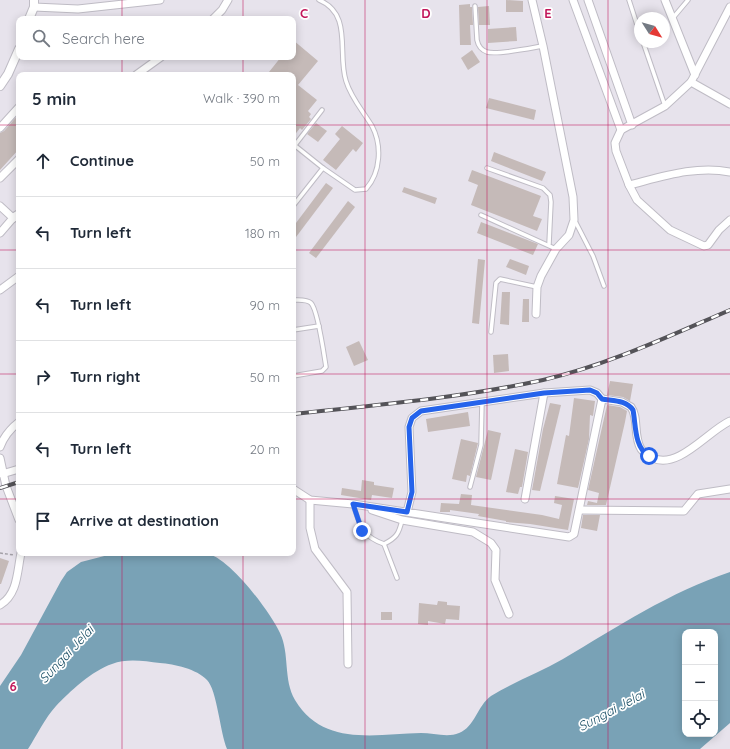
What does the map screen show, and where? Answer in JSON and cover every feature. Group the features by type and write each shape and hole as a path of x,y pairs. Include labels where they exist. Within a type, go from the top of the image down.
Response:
{"street":[{"path":"30,16 34,4 78,9 160,0"},
{"path":"215,16 222,10 228,0"},
{"path":"532,0 543,46 573,197 574,220 569,235 556,249 541,276 537,287 536,314"},
{"path":"621,130 574,2 586,0 632,125"},
{"path":"665,0 695,75"},
{"path":"730,8 690,82 665,106 621,130 615,144 616,152 629,185 637,200 670,230 704,246 708,245 719,230 730,220"},
{"path":"0,86 8,74 16,56"},
{"path":"140,72 157,60"},
{"path":"690,82 730,104"},
{"path":"0,128 16,110"},
{"path":"0,178 16,162"},
{"path":"629,185 680,172 717,169 730,172"},
{"path":"0,206 16,216 0,234"},
{"path":"0,290 16,278"},
{"path":"407,512 412,492 409,427 412,418 421,411 544,393 590,390 597,393 602,399 622,402 631,407 640,448 644,452 661,461 668,460 686,452 719,427 730,421"},
{"path":"525,499 544,393"},
{"path":"296,491 310,500 353,504 566,537 574,534 602,399"},
{"path":"0,447 3,438 16,424"},
{"path":"0,458 2,474 16,512"},
{"path":"2,474 16,470"},
{"path":"580,510 684,511 698,494 730,489"},
{"path":"310,500 310,528 315,549 347,592 348,664"},
{"path":"353,504 402,520 473,532 494,545 496,550 495,580 509,614"},
{"path":"0,605 7,601 15,587 20,556"}],"lane":[{"path":"296,146 323,168 354,190 362,190 369,186 377,168 379,159 376,136 352,96 342,70 341,24 334,11 319,0"},
{"path":"629,0 634,15"},
{"path":"672,19 688,0"},
{"path":"475,6 476,40 478,46 486,52 510,51 543,46"},
{"path":"645,48 665,106"},
{"path":"296,142 322,110"},
{"path":"296,202 323,168"},
{"path":"487,168 543,188 550,195 549,244"},
{"path":"481,215 549,244 556,249"},
{"path":"574,220 596,263 604,286"},
{"path":"491,332 496,283 500,279 537,287"},
{"path":"296,300 308,301 312,304 319,326 326,366 322,371 296,375"},
{"path":"296,330 319,326"},
{"path":"470,487 481,445 482,402"},
{"path":"353,504 362,531 372,540 384,544 395,538 400,531 402,520"},
{"path":"384,544 397,578"}],"path":[{"path":"0,553 16,554"}],"water":[{"name":"Sungai Jelai","path":"104,556 215,556 237,574 248,586 275,624 280,633 285,649 291,692 295,700 307,715 320,725 335,731 352,734 369,735 421,733 450,735 459,733 469,726 482,705 491,696 563,659 665,600 708,580 730,572 730,723 718,733 718,629 682,629 682,737 714,737 700,749 227,749 216,702 210,685 203,676 178,666 136,660 118,662 105,667 89,676 74,688 52,711 28,749 0,749 0,686 21,655 67,572 81,562"}],"building":[{"path":"506,0 523,1 523,12 506,12"},
{"path":"470,4 470,7 472,7 473,25 470,25 471,45 460,45 459,5"},
{"path":"489,6 490,25 479,25 478,7"},
{"path":"516,27 517,41 488,43 488,29"},
{"path":"296,43 318,61 298,85 317,100 308,111 311,114 309,117 311,119 302,130 300,128 296,133 296,72 269,72 279,60 296,60"},
{"path":"472,50 480,62 468,70 461,58"},
{"path":"489,98 536,110 534,120 486,108"},
{"path":"16,117 16,152 0,170 0,133 4,131"},
{"path":"316,123 327,131 318,142 307,134"},
{"path":"342,126 363,143 356,152 353,149 336,170 323,160 340,139 335,134"},
{"path":"494,152 546,172 542,181 491,161"},
{"path":"472,170 541,196 533,216 542,219 537,231 471,205 478,185 468,181"},
{"path":"326,183 333,188 296,237 296,223"},
{"path":"404,187 437,198 435,204 402,192"},
{"path":"348,201 355,207 316,258 309,253"},
{"path":"481,222 538,244 533,255 477,233"},
{"path":"478,259 485,260 479,324 472,323"},
{"path":"510,259 529,266 526,275 506,267"},
{"path":"502,292 510,292 509,325 500,324"},
{"path":"523,299 529,299 529,322 522,322"},
{"path":"359,341 368,360 354,366 346,347"},
{"path":"508,354 509,371 494,373 493,355"},
{"path":"610,381 633,384 630,401 623,397 607,395"},
{"path":"574,398 595,401 593,416 590,415 589,439 578,488 557,484 566,435 569,436"},
{"path":"550,403 561,405 540,491 532,490 543,429"},
{"path":"607,405 620,407 627,411 625,422 606,505 587,505 588,501 597,503 599,493 588,490"},
{"path":"468,412 470,426 428,432 426,419"},
{"path":"488,430 501,433 491,480 476,477"},
{"path":"461,439 478,443 470,476 467,475 466,482 452,479"},
{"path":"515,449 528,452 522,487 520,487 518,494 506,492"},
{"path":"362,480 374,482 374,485 394,488 392,498 372,495 371,500 341,495 342,488 361,491"},
{"path":"461,494 472,495 471,505 542,515 559,519 562,505 554,503 555,496 574,499 568,530 506,522 478,516 479,514 450,510 450,512 440,512 441,503 459,504"},
{"path":"583,515 600,515 597,531 581,528"},
{"path":"0,558 9,561 1,584 0,584"},
{"path":"438,601 447,602 447,605 460,606 459,620 446,619 445,624 428,621 428,625 418,624 419,603 437,605"},
{"path":"381,612 392,612 392,620 381,620"}],"railway":[{"path":"296,414 481,392 543,380 567,374 615,358 730,310"},
{"path":"0,488 16,483"}],"route":[{"path":"362,531 353,504 407,512 412,492 409,427 412,418 421,411 544,393 590,390 597,393 602,399 626,403 631,407 633,410 638,443 640,448 649,456"}]}
